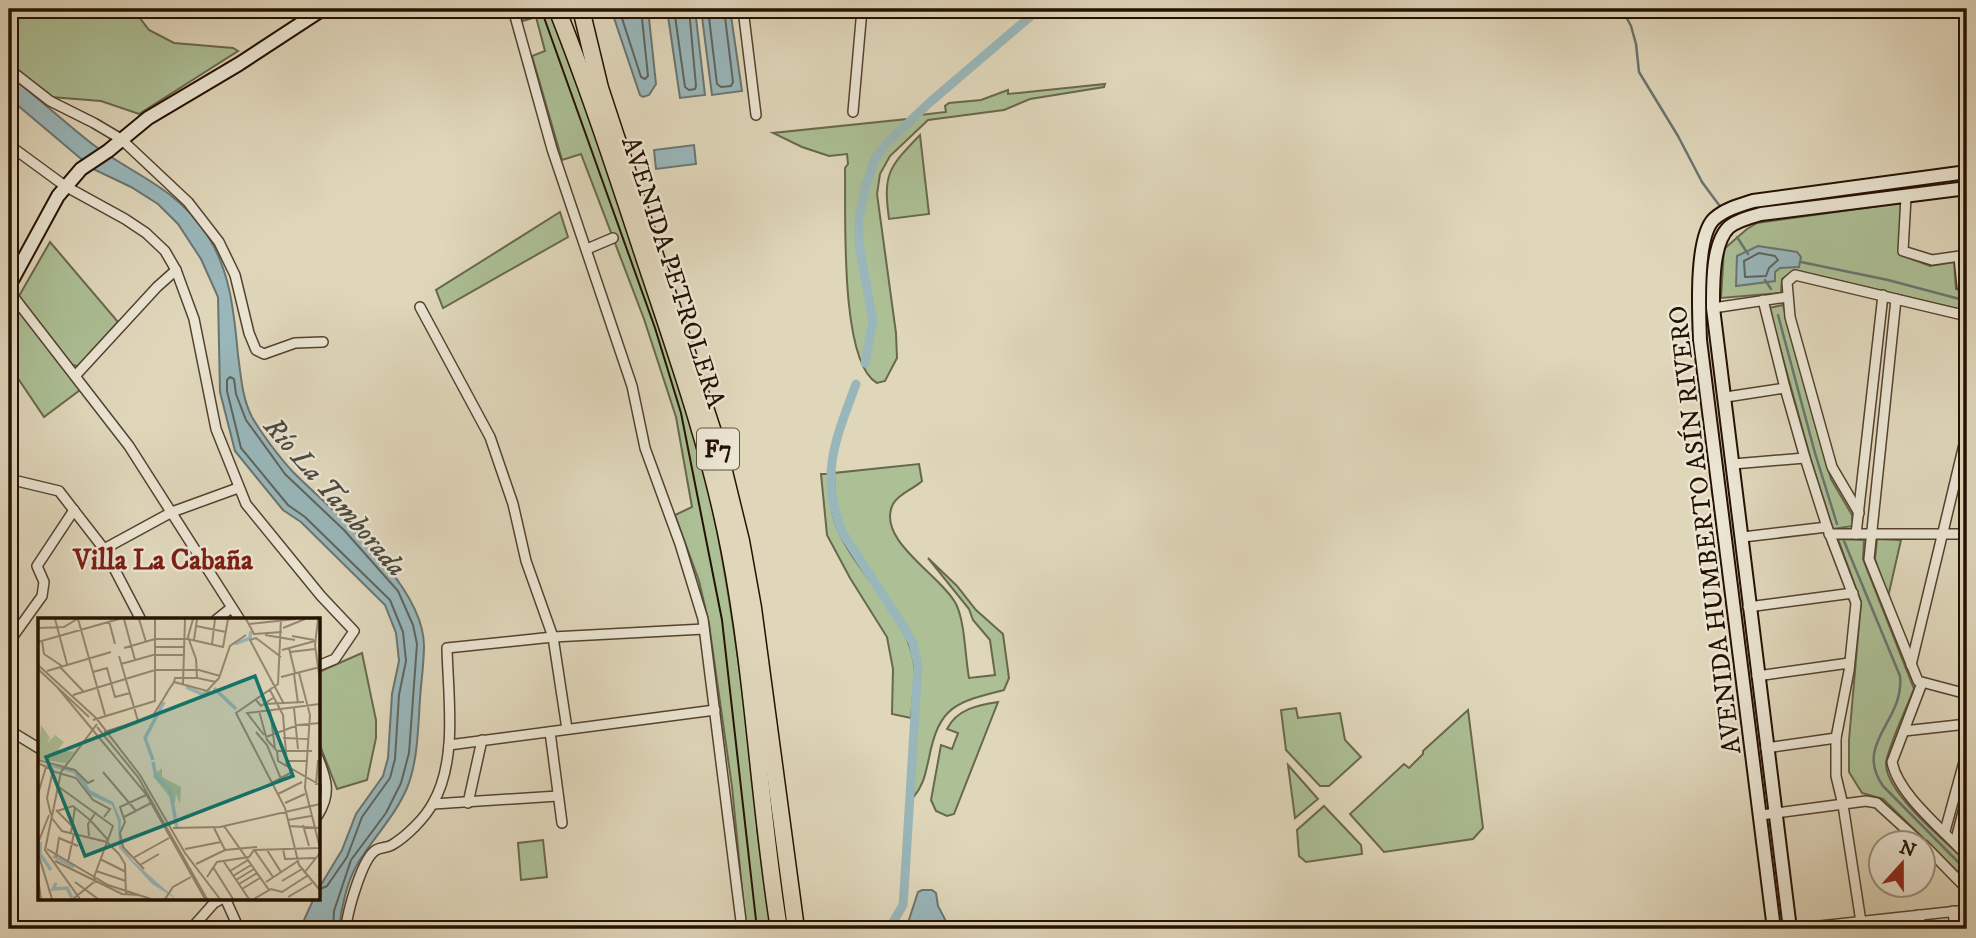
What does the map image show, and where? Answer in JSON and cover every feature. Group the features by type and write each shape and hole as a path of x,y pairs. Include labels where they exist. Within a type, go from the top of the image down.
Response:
{"highway":[{"name":"AVENIDA PETROLERA","path":"557,9 593,105 658,297 706,449 722,512 741,617 779,929"},
{"name":"AVENIDA PETROLERA","path":"581,9 600,88 718,447 741,541 796,929"}],"street":[{"path":"238,618 130,446 9,289 65,186 86,166 148,118 324,9"},
{"path":"513,9 552,149 632,386 645,448 680,544 703,619 742,929"},
{"path":"744,9 756,115"},
{"path":"853,112 862,9"},
{"path":"9,69 50,101 94,122 121,139 188,202 219,242 235,275 249,333 256,350 264,355 295,344 323,342"},
{"path":"9,145 65,186 146,233 165,251 176,270 194,319 216,429 239,488 254,514 321,596 354,631 335,659 320,665"},
{"name":"AVENIDA HUMBERTO ASÍN RIVERO","path":"1774,929 1702,354 1698,303 1703,243 1707,228 1714,219 1725,211 1753,201 1967,172"},
{"name":"AVENIDA HUMBERTO ASÍN RIVERO","path":"1791,929 1748,607 1743,537 1713,309 1717,247 1730,227 1761,214 1967,188"},
{"path":"1906,197 1903,251 1932,260 1963,256 1962,286 1967,287"},
{"path":"1773,198 1776,213"},
{"path":"587,249 613,238"},
{"path":"76,375 176,270"},
{"path":"1858,513 1832,467 1790,317 1787,282 1796,275 1967,316"},
{"path":"1856,534 1883,295"},
{"path":"1713,309 1787,297"},
{"path":"1896,299 1869,559 1911,666 1920,682 1967,694"},
{"path":"1763,300 1784,388 1805,458 1828,531 1856,603 1836,738 1836,776 1843,804 1861,922"},
{"path":"420,307 490,437 513,504 526,561 553,637 567,729"},
{"path":"1726,397 1784,388"},
{"path":"1911,666 1967,432"},
{"path":"1733,464 1805,458"},
{"path":"9,479 59,491 104,549 140,618"},
{"path":"104,549 172,512 239,488"},
{"path":"9,642 42,596 44,582 37,566 74,510"},
{"path":"1743,537 1828,531 1856,534 1967,534"},
{"path":"1748,607 1853,593"},
{"path":"218,618 231,608"},
{"path":"346,929 347,915 366,862 376,850 391,846 410,830 433,804 447,765 449,745 447,648 553,637 704,629"},
{"path":"1757,676 1849,663"},
{"path":"1920,682 1892,762 1894,771 1913,801 1967,856"},
{"path":"449,745 715,710"},
{"path":"1904,731 1967,724"},
{"path":"9,730 38,748"},
{"path":"550,732 562,823"},
{"path":"1766,748 1836,738"},
{"path":"468,803 482,740"},
{"path":"1945,831 1967,751"},
{"path":"320,763 328,783 328,793 320,811"},
{"path":"1955,843 1967,794 1957,789"},
{"path":"433,804 558,796"},
{"path":"1761,816 1866,801 1877,803 1907,830"},
{"path":"1938,860 1967,889"},
{"path":"191,929 214,903 220,900"},
{"path":"225,900 239,929"},
{"path":"1791,929 1967,910"},
{"path":"1953,911 1955,929"},
{"path":"1919,915 1921,929"}],"green space":[{"path":"9,9 133,9 149,30 174,43 233,48 238,51 139,114 101,101 51,97 9,64"},
{"path":"520,9 548,9 624,218 698,450 712,506 732,621 771,929 746,929 732,787 709,624 699,581 675,515 692,507 676,417 644,319 581,154 562,160 532,56 545,51 536,17 523,21"},
{"path":"1105,84 1104,87 1030,99 1004,110 928,120 890,156 880,174 877,194 897,358 885,381 877,383 865,369 856,347 850,317 846,249 847,154 829,156 773,133 917,118 920,115 946,112 945,106 949,103 981,100 1008,90 1008,94"},
{"path":"920,135 929,214 889,219 887,192 890,172"},
{"path":"1901,203 1899,254 1930,266 1954,262 1956,289 1967,292 1967,311 1795,270 1782,279 1781,293 1721,298 1724,249 1757,223"},
{"path":"560,212 568,237 443,308 436,290"},
{"path":"50,242 118,322 78,366 72,365 19,296"},
{"path":"1783,305 1831,479 1852,515 1853,526 1833,529 1811,460 1769,308"},
{"path":"14,309 20,311 80,390 44,417 9,365 9,315"},
{"path":"919,464 922,481 893,504 890,517 893,531 912,557 949,593 956,604 963,630 969,678 995,675 990,640 928,558 957,586 976,610 1003,634 1009,678 1004,690 973,698 952,709 944,717 933,741 924,779 913,798 920,663 905,624 847,536 836,507 834,473"},
{"path":"821,474 828,474 833,517 843,541 891,610 910,646 914,664 911,718 892,714 893,669 887,637 827,535"},
{"path":"1838,539 1864,540 1863,559 1914,689 1893,739 1886,764 1896,789 1932,830 1915,830 1883,799 1862,793 1849,772 1849,740 1861,602"},
{"path":"1877,539 1901,540 1888,597 1875,559"},
{"path":"362,653 376,720 376,738 367,780 337,789 320,746 320,672"},
{"path":"998,702 954,814 947,816 936,811 931,800 941,745 952,749 958,733 947,729 962,712"},
{"path":"1296,708 1298,718 1340,713 1345,740 1361,757 1329,786 1320,786 1286,750 1281,710"},
{"path":"1468,710 1483,828 1473,839 1384,852 1350,814 1404,764 1409,768 1423,751"},
{"path":"1288,765 1318,799 1295,818"},
{"path":"1324,806 1361,845 1362,854 1306,862 1299,856 1297,830"},
{"path":"1938,835 1967,862 1967,881 1938,853"},
{"path":"543,840 547,877 521,880 518,843"}],"water":[{"path":"611,9 648,9 656,84 649,95 640,95"},
{"path":"667,9 695,9 705,95 680,98"},
{"path":"701,9 730,9 742,91 712,95"},
{"name":"Río La Tamborada","path":"9,75 91,143 165,191 191,214 203,229 219,258 229,289 242,387 252,417 293,472 374,551 409,598 420,622 424,659 417,744 411,778 397,808 354,870 345,895 339,929 304,929 304,920 313,900 320,900 320,886 342,850 356,814 383,776 388,758 392,694 399,661 396,633 385,605 301,522 283,510 235,451 220,392 218,297 201,259 178,224 158,204 131,187 93,169 9,98"},
{"path":"694,145 696,164 656,169 654,150"},
{"path":"1758,246 1797,252 1801,257 1799,267 1780,268 1775,272 1775,281 1736,286 1737,256"},
{"path":"922,890 936,893 938,906 950,929 906,929 918,892"}],"waterway":[{"path":"865,363 873,321 859,245 859,217 875,159 885,145 929,103 1039,9"},
{"path":"1622,9 1636,44 1639,72 1702,182 1719,205"},
{"path":"1737,237 1748,254"},
{"path":"1801,262 1888,280 1967,301"},
{"path":"1765,280 1771,289"},
{"path":"1778,315 1837,524"},
{"path":"856,384 833,457 831,474 835,511 842,532 913,643 918,665 903,905 889,929"},
{"path":"1844,541 1900,676 1895,706 1877,744 1875,771 1883,786 1967,871"}],"tram line":[{"path":"541,9 655,328 681,413 722,620 757,929"}],"district":[{"name":"Villa La Cabaña","path":"163,559"}]}
